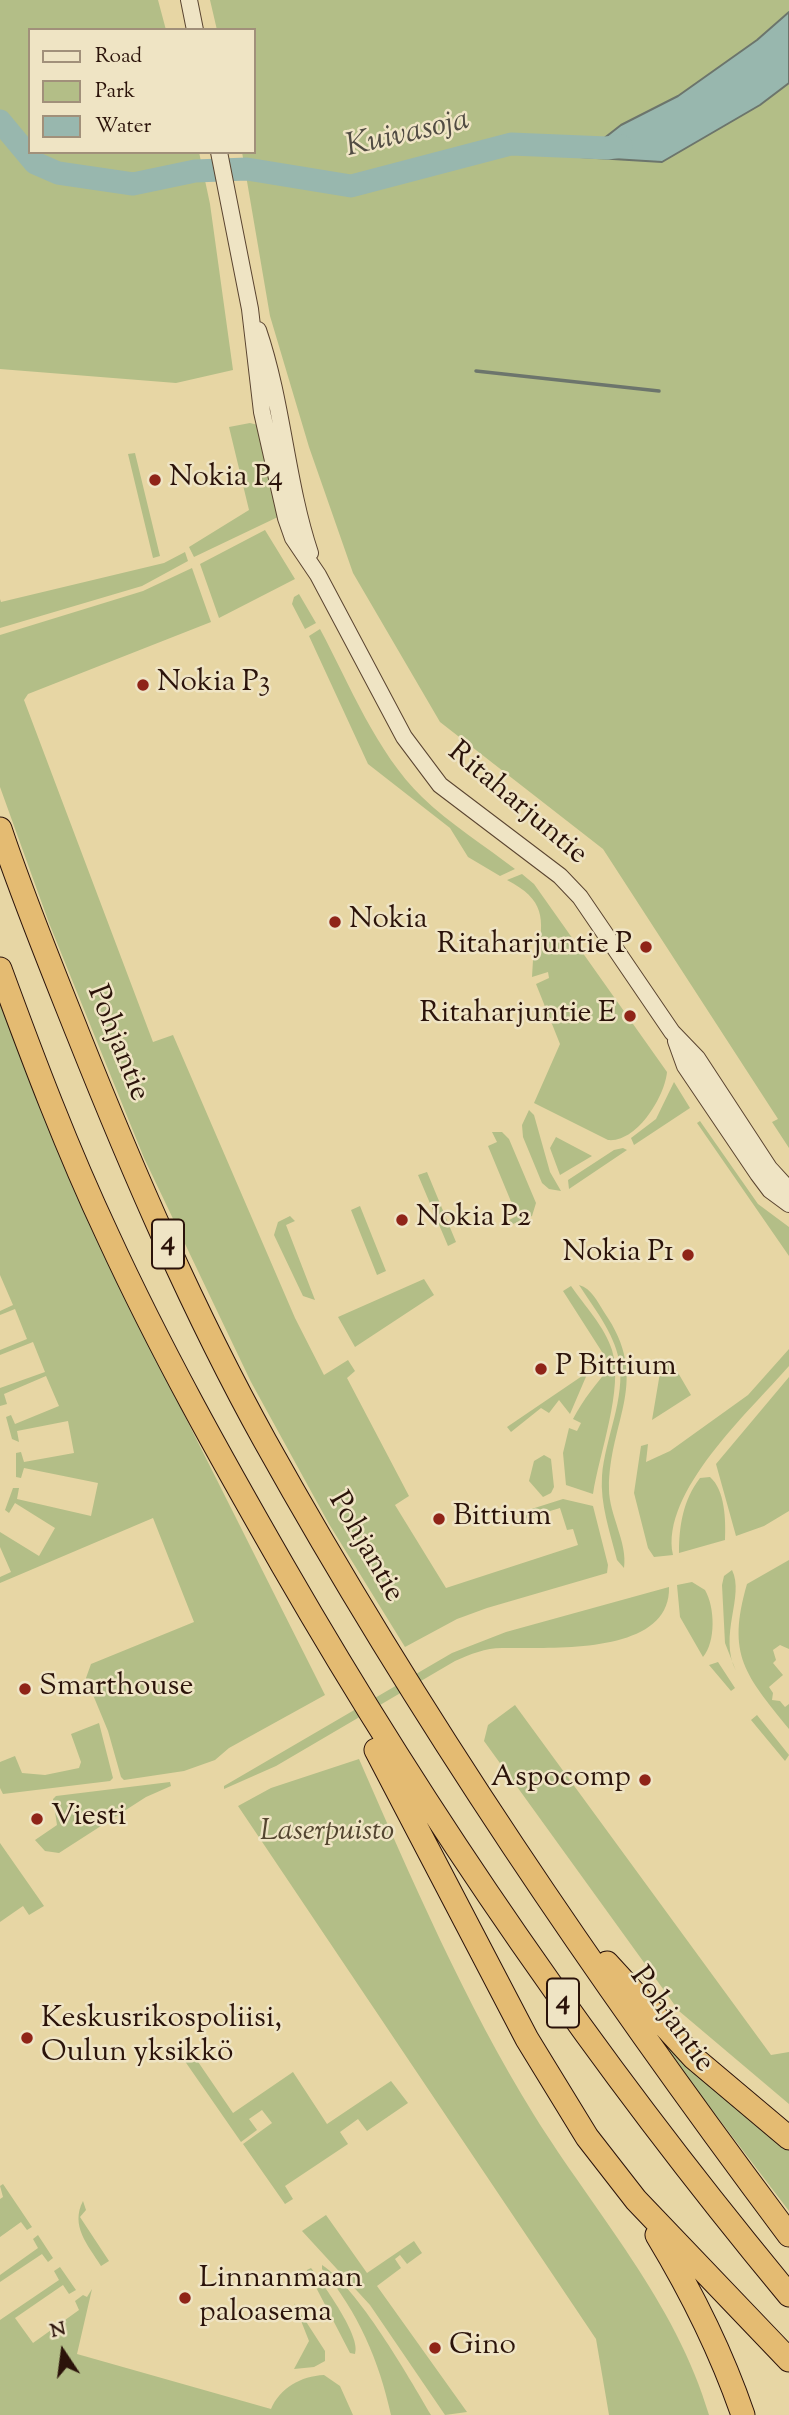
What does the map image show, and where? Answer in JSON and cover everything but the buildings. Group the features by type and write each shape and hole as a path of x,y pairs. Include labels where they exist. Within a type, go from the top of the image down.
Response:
{"highway":[{"name":"Pohjantie","path":"0,829 19,887 113,1122 176,1262 264,1438 379,1638 504,1835 665,2069 789,2235"},
{"name":"4","path":"0,969 41,1080 108,1236 222,1460 375,1736 540,1971 631,2094 789,2295"},
{"path":"375,1736 527,2039 587,2137 636,2200 789,2360"},
{"path":"504,1835 623,1984 694,2058 789,2138"},
{"path":"636,2200 704,2316 727,2367 743,2415"}],"street":[{"path":"189,0 195,28"},
{"name":"Ritaharjuntie","path":"219,154 250,309 253,350 275,481 293,538 318,575 404,737 421,762 440,785 561,876 580,897 672,1032 697,1058 769,1168 789,1190"},
{"name":"Ritaharjuntie","path":"672,1032 685,1066 758,1174 770,1190 789,1204"}],"green space":[{"path":"0,0 158,0 165,28 28,28 28,154 199,154 210,204 233,370 176,383 0,369"},
{"path":"210,0 789,0 789,12 757,40 678,96 621,125 581,156 662,162 760,105 789,83 789,1148 772,1122 778,1119 603,849 440,722 353,573 309,447 270,316 242,154 256,154 256,28 217,28"},
{"path":"250,423 258,425 280,516 194,557 189,547 249,510 229,427"},
{"path":"135,453 160,556 153,558 128,454"},
{"path":"265,530 295,579 219,618 200,564"},
{"path":"185,552 188,561 142,586 0,628 0,599 1,602 164,563"},
{"path":"192,568 211,622 28,694 24,700 153,1042 173,1035 295,1318 324,1375 348,1360 355,1371 347,1378 409,1496 395,1505 446,1588 578,1545 573,1529 567,1530 560,1508 524,1519 522,1512 563,1499 593,1506 608,1565 607,1573 487,1608 457,1619 405,1647 329,1524 251,1382 144,1158 49,923 0,787 0,635 143,591"},
{"path":"299,594 316,623 305,629 292,604 294,597"},
{"path":"320,629 377,739 406,779 444,816 515,869 500,876 468,857 450,828 368,764 309,636"},
{"path":"522,874 534,884 667,1072 661,1093 648,1116 629,1134 619,1139 608,1140 534,1103 560,1044 536,984 549,978 548,972 532,977 533,960 538,957 540,943 539,911 529,895 507,880"},
{"path":"0,1001 141,1329 325,1695 229,1748 215,1760 184,1771 124,1780 108,1731 86,1678 91,1664 194,1622 153,1518 0,1583 0,1577 11,1572 0,1547 0,1532 39,1556 55,1528 15,1503 9,1513 5,1510 13,1488 19,1488 17,1499 91,1516 98,1483 24,1468 21,1478 16,1477 16,1453 21,1452 24,1462 74,1453 68,1421 17,1431 19,1442 12,1439 6,1417 11,1415 15,1424 59,1406 46,1376 4,1394 7,1404 0,1406 0,1388 45,1372 33,1342 0,1355 0,1350 27,1339 15,1309 0,1315 0,1311 13,1305 0,1275"},
{"path":"674,1082 690,1108 634,1145 631,1138 656,1119"},
{"path":"529,1110 534,1115 550,1172 561,1191 549,1189 542,1183 523,1137 522,1125"},
{"path":"700,1121 758,1204 789,1227 789,1256 697,1123"},
{"path":"492,1132 502,1132 509,1139 536,1203 532,1216 513,1224 509,1220 517,1216 488,1146 497,1142"},
{"path":"556,1137 592,1156 560,1175 550,1148"},
{"path":"614,1150 627,1150 569,1189 568,1180"},
{"path":"427,1172 456,1242 448,1246 418,1175"},
{"path":"360,1206 386,1271 377,1275 351,1210"},
{"path":"290,1216 295,1221 286,1225 315,1300 303,1296 274,1235 278,1222"},
{"path":"424,1279 434,1295 355,1347 338,1317"},
{"path":"579,1285 591,1292 599,1304 618,1337 625,1359 627,1380 609,1489 625,1558 624,1568 617,1560 606,1518 602,1486 604,1462 620,1389 619,1360 608,1330"},
{"path":"571,1286 604,1333 615,1365 613,1402 593,1494 566,1485 563,1453 569,1428 577,1431 581,1423 573,1419 611,1366 563,1291"},
{"path":"789,1349 789,1366 732,1429 694,1479 680,1505 673,1531 673,1555 654,1557 648,1548 634,1493 641,1446 648,1444 646,1462 670,1451 748,1395"},
{"path":"670,1359 691,1395 652,1420 662,1361"},
{"path":"588,1372 570,1414 559,1400 549,1413 541,1408 511,1432 507,1427"},
{"path":"789,1377 789,1511 764,1526 736,1536 716,1464"},
{"path":"544,1455 551,1459 554,1487 551,1493 543,1497 529,1481 534,1461"},
{"path":"710,1477 722,1497 725,1540 679,1553 681,1523 686,1504 700,1478"},
{"path":"789,1560 789,1649 780,1645 773,1650 776,1660 773,1663 783,1675 769,1687 773,1693 772,1700 780,1701 785,1707 789,1704 789,1729 751,1678 740,1647 739,1629 747,1584"},
{"path":"732,1570 736,1592 730,1644 736,1671 725,1643 722,1585 724,1576"},
{"path":"692,1582 705,1590 711,1606 712,1634 703,1657 680,1617 677,1585"},
{"path":"669,1587 664,1610 650,1626 629,1637 575,1647 496,1648 472,1654 455,1661 276,1766 224,1789 224,1786 452,1653 506,1632"},
{"path":"718,1662 735,1688 731,1691 709,1665"},
{"path":"515,1705 771,2055 789,2052 789,2104 679,2011 484,1741 488,1725"},
{"path":"757,1715 789,1755 785,1761 751,1720"},
{"path":"99,1723 113,1778 110,1781 3,1794 0,1788 0,1762 15,1756 22,1773 45,1775 79,1768 81,1762 71,1734"},
{"name":"Laserpuisto","path":"359,1759 440,1940 485,2029 534,2115 655,2296 695,2374 709,2415 609,2415 596,2339 238,1806 271,1788"},
{"path":"170,1782 171,1786 146,1797 59,1853 45,1851 35,1840 57,1825 53,1799 56,1796"},
{"path":"0,1843 44,1906 29,1915 23,1906 0,1922"},
{"path":"626,1997 789,2147 789,2211"},
{"path":"192,2053 233,2113 293,2072 327,2124 391,2081 408,2103 367,2131 358,2119 340,2132 348,2144 285,2186 293,2199 285,2204 243,2144 272,2123 262,2110 249,2119 257,2130 241,2142 182,2057"},
{"path":"3,2184 32,2227 27,2230 21,2222 0,2237 0,2199 3,2197 0,2186"},
{"path":"83,2201 86,2210 80,2217 109,2261 101,2266 82,2235 78,2219"},
{"path":"326,2215 367,2273 414,2241 422,2253 407,2264 400,2255 395,2259 401,2268 377,2286 467,2412 445,2415 370,2305 302,2231"},
{"path":"38,2235 53,2258 48,2262 42,2254 0,2282 0,2275 38,2248 33,2239"},
{"path":"322,2265 351,2292 366,2312 431,2415 391,2415 366,2338"},
{"path":"60,2267 76,2290 69,2294 63,2285 15,2318 33,2343 79,2310 75,2301 83,2295 87,2297 92,2289 77,2354 271,2409 280,2395 292,2384 324,2375 340,2386 353,2415 0,2415 0,2320 59,2280 54,2271"},
{"path":"311,2268 347,2324 356,2346 355,2354 350,2353 307,2270"},
{"path":"294,2303 325,2351 325,2361 314,2367 294,2369 309,2341"}],"water":[{"path":"789,12 789,83 760,105 662,162 580,157 621,125 678,96 757,40"}],"waterway":[{"name":"Kuivasoja","path":"0,121 35,163 58,173 133,184 195,171 247,169 351,186 511,144 607,148 621,146"},
{"path":"476,371 659,391"}],"place":[{"name":"Nokia P4","path":"155,480"},
{"name":"Nokia P3","path":"143,685"},
{"name":"Nokia","path":"335,922"},
{"name":"Ritaharjuntie P","path":"646,947"},
{"name":"Ritaharjuntie E","path":"630,1016"},
{"name":"Nokia P2","path":"402,1220"},
{"name":"Nokia P1","path":"688,1255"},
{"name":"P Bittium","path":"541,1369"},
{"name":"Bittium","path":"439,1519"},
{"name":"Smarthouse","path":"25,1689"},
{"name":"Aspocomp","path":"645,1780"},
{"name":"Viesti","path":"37,1819"},
{"name":"Keskusrikospoliisi, Oulun yksikkö","path":"27,2038"},
{"name":"Linnanmaan paloasema","path":"185,2298"},
{"name":"Gino","path":"435,2348"}]}
